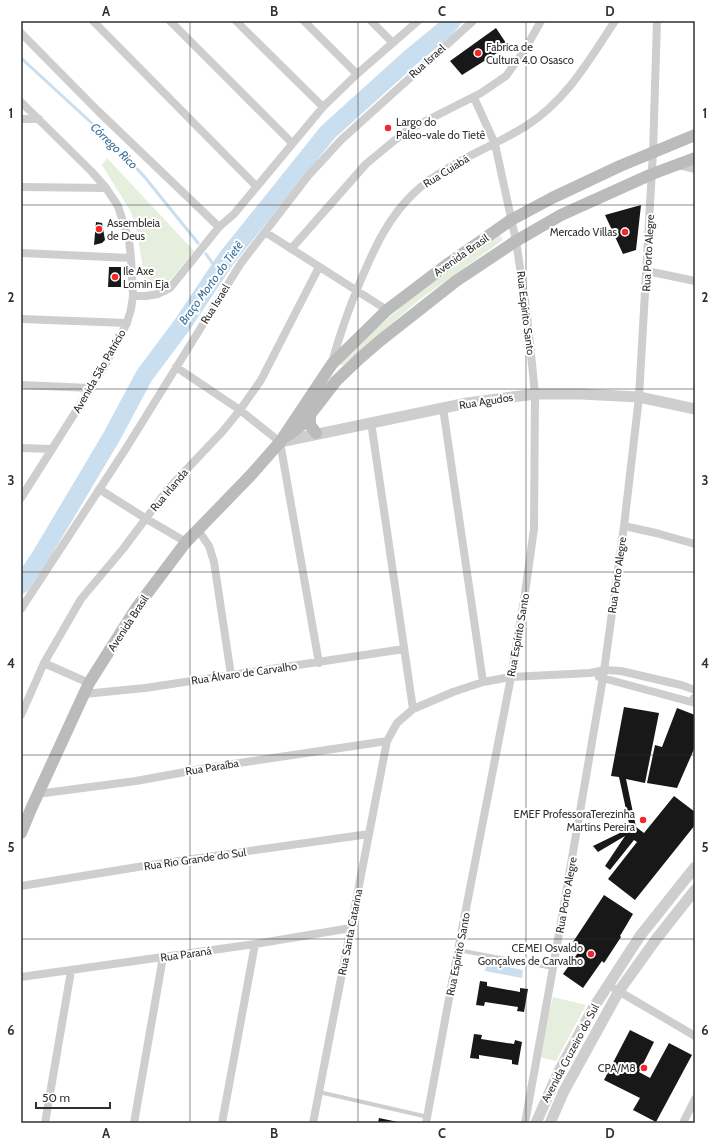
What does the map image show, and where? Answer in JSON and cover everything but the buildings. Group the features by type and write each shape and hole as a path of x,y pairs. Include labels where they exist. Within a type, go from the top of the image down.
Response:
{"main road":[{"name":"Avenida Brasil","path":"21,833 26,808 38,794 90,682 137,607 186,542 251,475 280,442 332,364 387,310 435,273 511,220 552,198 653,152 695,136"},
{"name":"Avenida Brasil","path":"280,442 302,425 336,381 381,340 456,281 516,241 561,215 652,174 695,158"},
{"path":"310,415 310,425 316,433"}],"street":[{"path":"93,21 256,186"},
{"path":"170,21 292,143"},
{"path":"236,21 323,107"},
{"path":"304,21 356,74"},
{"path":"371,21 393,43"},
{"path":"132,296 158,294 170,288 219,227 234,214 323,107 356,74 418,21"},
{"name":"Rua Israel","path":"21,609 100,489 241,263 308,176 341,140 473,21"},
{"path":"291,249 366,164 380,152 408,130 474,99 506,76 524,51 541,21"},
{"name":"Rua Cuiabá","path":"332,364 342,329 357,290 376,245 395,214 407,200 431,178 527,125 559,99 578,78 615,21"},
{"name":"Rua Porto Alegre","path":"525,1123 604,674 624,526 639,397 652,174 657,21"},
{"path":"21,33 98,111 219,227"},
{"name":"Rua Espírito Santo","path":"427,1120 458,950 511,677 534,529 535,394 527,314 516,241 495,144 474,99"},
{"name":"Avenida São Patrício","path":"21,102 92,172 106,188 118,206 129,241 132,258 132,296 131,309 127,323 104,367 21,498"},
{"path":"21,119 39,119"},
{"path":"676,165 695,169"},
{"path":"21,187 106,188"},
{"path":"265,232 387,310"},
{"path":"21,253 132,258"},
{"name":"Rua Irlanda","path":"21,715 44,663 81,599 123,550 145,518 168,489 223,431 261,380 319,267"},
{"path":"646,271 695,281"},
{"path":"21,319 127,323"},
{"path":"176,367 240,410 280,442 319,663"},
{"path":"21,385 91,388"},
{"name":"Rua Agudos","path":"280,442 316,433 442,408 480,401 535,394 581,394 639,397 695,409"},
{"path":"442,408 483,682"},
{"path":"371,422 412,709 453,692 483,682 511,677 590,673 604,674 695,701"},
{"path":"21,448 52,449"},
{"path":"100,489 186,542"},
{"path":"624,526 695,544"},
{"path":"198,530 209,546 214,562 231,675"},
{"name":"Rua Álvaro de Carvalho","path":"84,694 145,688 404,649"},
{"path":"44,663 90,682"},
{"path":"604,674 621,671 681,685 695,690"},
{"name":"Rua Santa Catarina","path":"313,1123 387,741 397,724 412,709"},
{"name":"Rua Paraíba","path":"38,794 387,741"},
{"name":"Rua Rio Grande do Sul","path":"21,886 150,865 369,834"},
{"name":"Avenida Cruzeiro do Sul","path":"536,1123 560,1071 592,1010 640,936 695,867"},
{"name":"Avenida Cruzeiro do Sul","path":"550,1123 572,1075 619,991 657,938 695,890"},
{"name":"Rua Paraná","path":"21,977 255,944 351,928"},
{"path":"222,1123 255,944"},
{"path":"134,1123 164,957"},
{"path":"45,1123 71,971"},
{"path":"608,985 695,1036"},
{"path":"683,1123 695,1099"}],"lane":[{"path":"458,950 553,968"},
{"path":"319,1092 427,1120"}],"green space":[{"path":"107,158 194,251 166,285 154,286 145,280 137,233 131,212 102,165"},
{"path":"499,234 503,240 419,300 342,366 339,361 415,295"},
{"path":"553,997 586,1005 556,1061 540,1057 540,1046"}],"water":[{"path":"487,963 523,970 522,978 485,971"}],"waterway":[{"name":"Braço Morto do Tietê","path":"21,585 40,557 112,436 144,376 182,325 226,259 328,132 410,58 444,30 452,21"},
{"name":"Córrego Rico","path":"21,58 96,127 143,175 198,243"},
{"name":"Córrego Rico","path":"206,254 218,271"}],"place":[{"name":"Fabrica de Cultura 4.0 Osasco","path":"478,53"},
{"name":"Largo do Paleo-vale do Tietê","path":"388,128"},
{"name":"Assembleia de Deus","path":"99,229"},
{"name":"Mercado Villas","path":"625,232"},
{"name":"Ile Axe Lomin Eja","path":"115,277"},
{"name":"EMEF ProfessoraTerezinha Martins Pereira","path":"643,820"},
{"name":"CEMEI Osvaldo Gonçalves de Carvalho","path":"591,954"},
{"name":"CPA/M8","path":"644,1068"}]}
